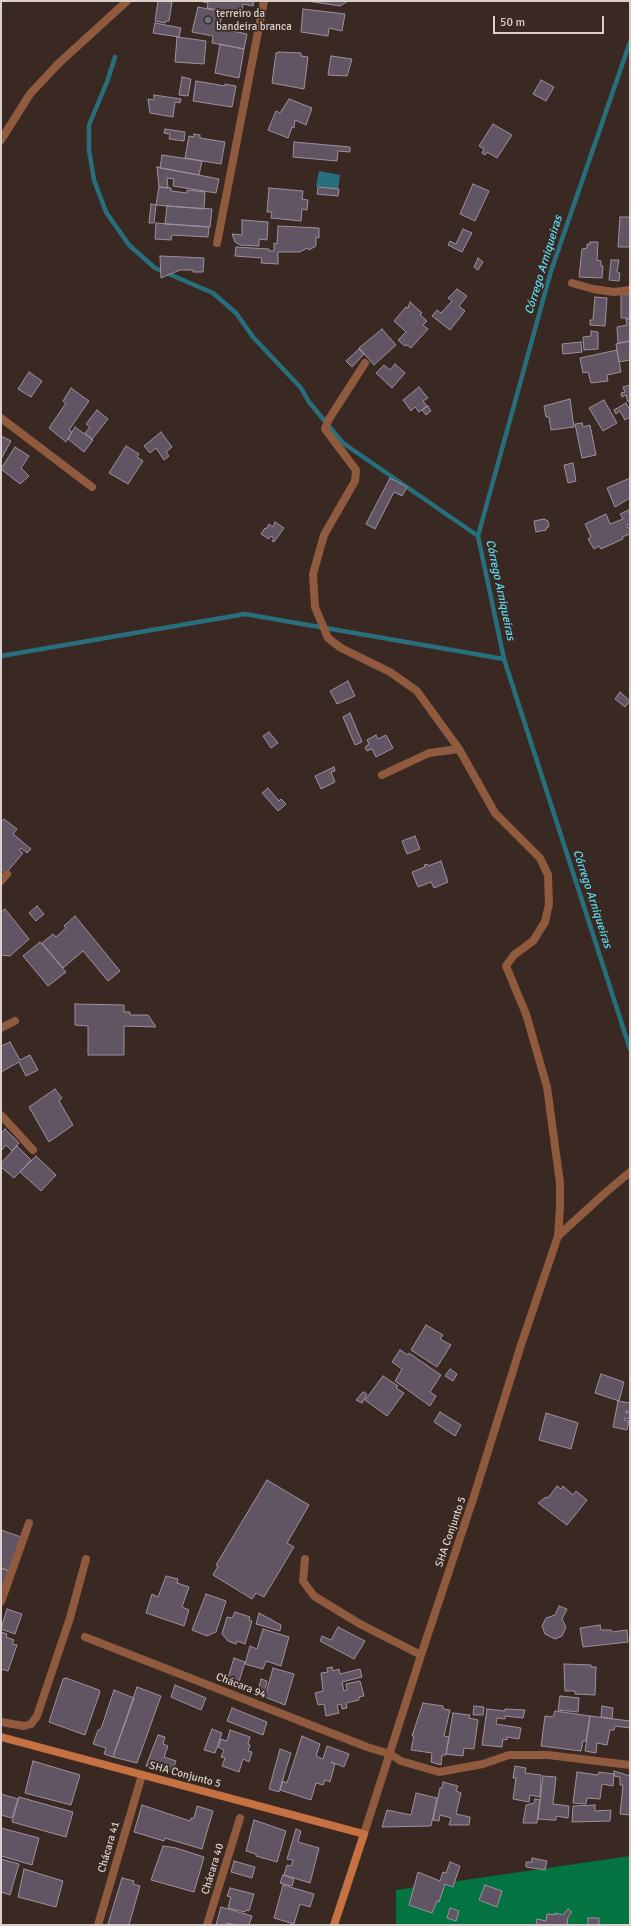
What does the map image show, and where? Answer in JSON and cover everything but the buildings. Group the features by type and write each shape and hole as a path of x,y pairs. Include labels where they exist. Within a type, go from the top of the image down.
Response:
{"street":[{"path":"1,140 30,94 64,59 127,1"},
{"path":"217,242 264,1"},
{"path":"572,283 593,289 614,292 630,290"},
{"path":"364,363 329,419 325,429 356,470 355,481 324,535 313,574 315,607 328,638 341,648 390,672 417,691 459,749 494,813 540,858 548,874 549,904 545,922 533,941 514,955 506,966 526,1014 547,1087 560,1183 558,1236"},
{"path":"1,418 92,487"},
{"path":"382,775 429,753 459,749"},
{"path":"1,881 7,874"},
{"path":"1,1028 15,1021"},
{"path":"1,1116 33,1150"},
{"path":"558,1236 605,1192 630,1172"},
{"name":"SHA Conjunto 5","path":"334,1925 475,1493 521,1345 558,1236"},
{"path":"1,1602 29,1523"},
{"path":"1,1722 24,1726 31,1724 37,1716 70,1618 86,1559"},
{"path":"305,1559 303,1581 314,1596 360,1624 421,1655"},
{"name":"Chácara 94","path":"85,1637 367,1747 390,1754 401,1761 439,1772 483,1764 509,1755 548,1754 630,1765"},
{"name":"SHA Conjunto 5","path":"1,1737 364,1834"},
{"name":"Chácara 41","path":"98,1925 142,1775"},
{"name":"Chácara 40","path":"207,1925 240,1818"}],"green space":[{"path":"630,1856 630,1925 396,1925 396,1890"}],"water":[{"path":"319,171 340,175 338,190 316,186"}],"waterway":[{"name":"Córrego Arniqueiras","path":"630,42 551,271 478,536 504,659 630,1049"},
{"path":"115,57 107,82 89,125 89,150 94,180 106,212 129,245 155,268 213,293 236,313 253,337 301,388 309,402 343,443 478,536"},
{"path":"1,656 245,614 504,659"}],"place":[{"name":"terreiro da bandeira branca","path":"208,20"}]}
